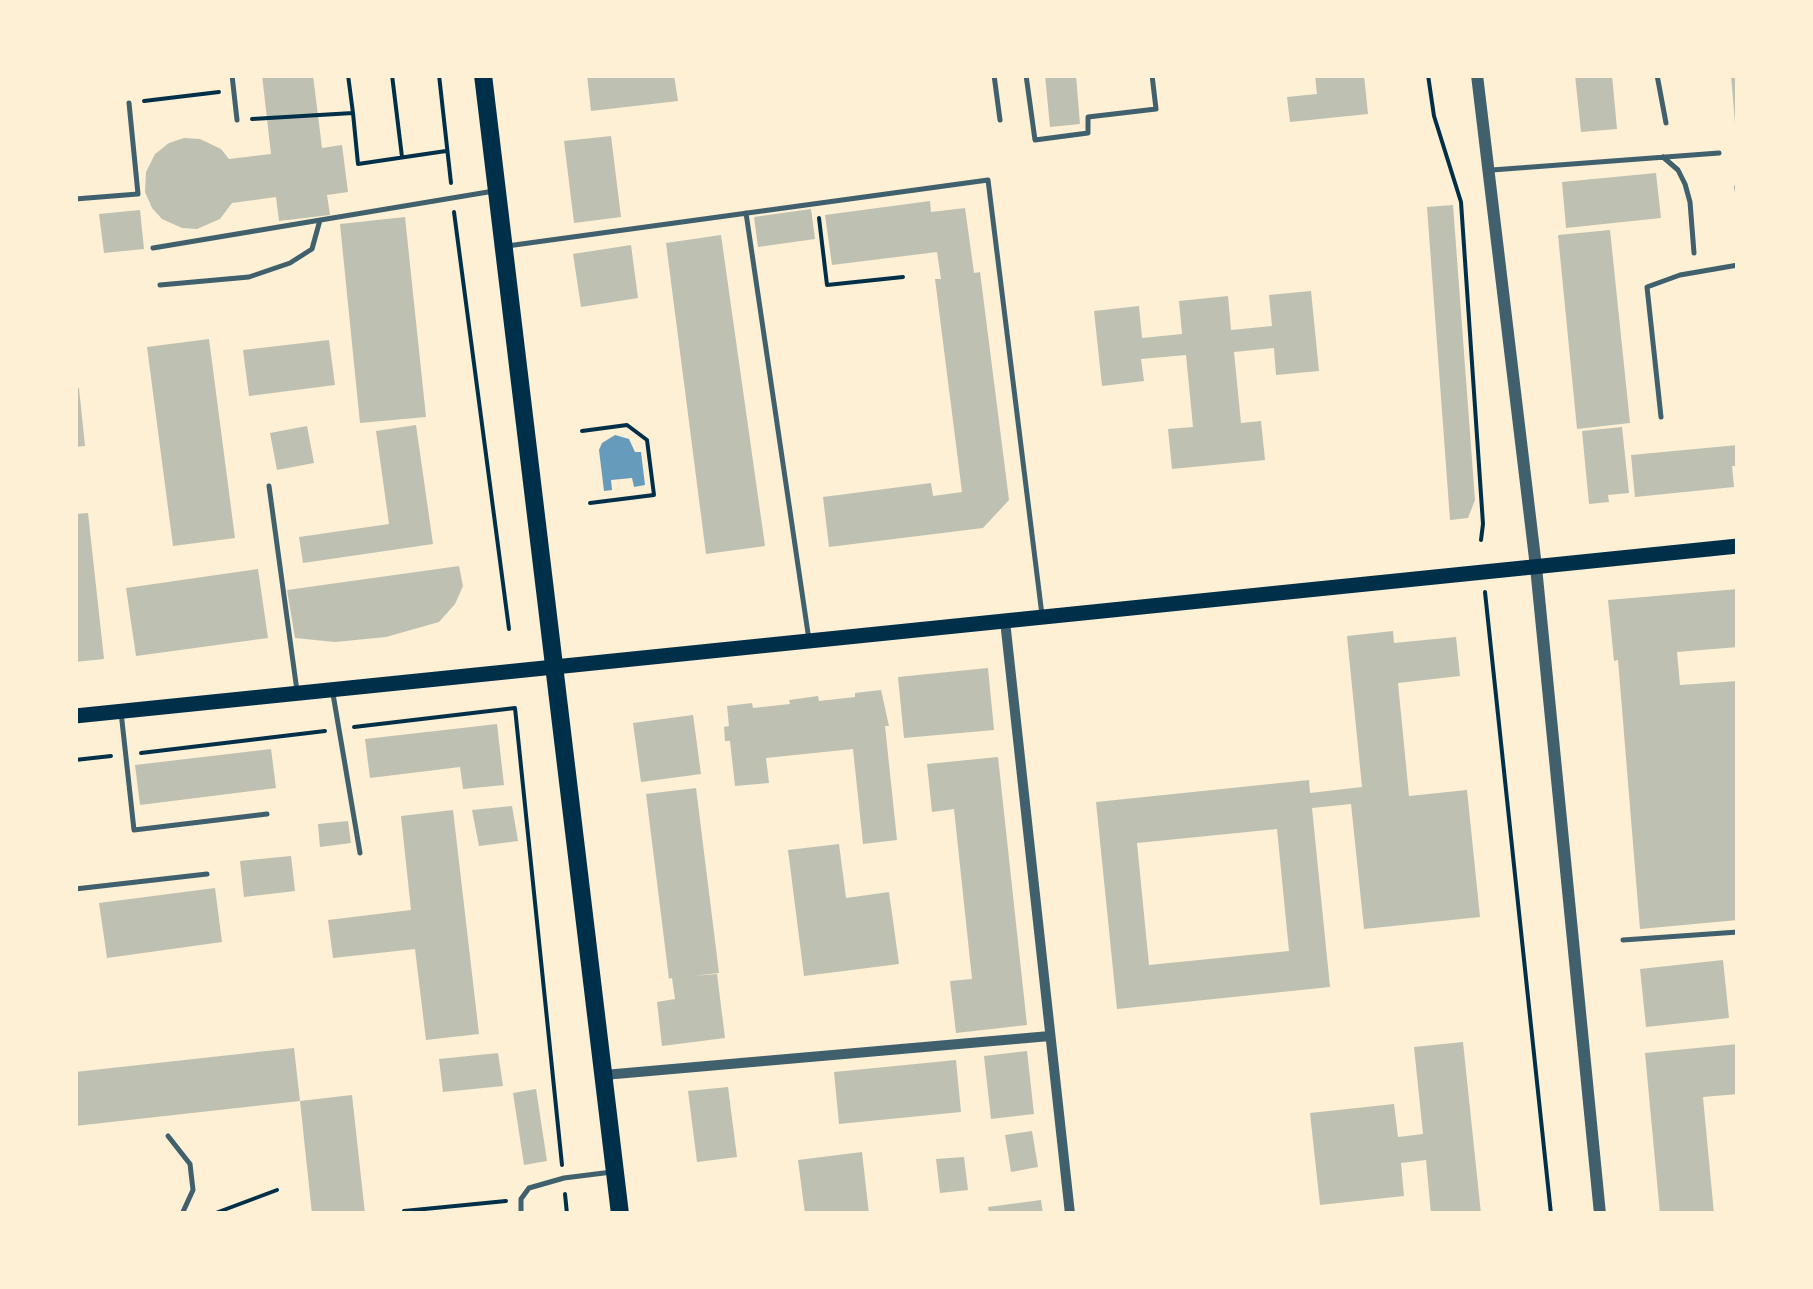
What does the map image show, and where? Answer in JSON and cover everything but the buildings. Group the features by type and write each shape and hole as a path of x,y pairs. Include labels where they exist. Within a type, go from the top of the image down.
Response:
{"main road":[{"path":"483,75 620,1214"},
{"path":"75,716 1738,546"}],"street":[{"path":"1478,75 1536,566 1600,1214"},
{"path":"1004,621 1070,1214"},
{"path":"604,1075 1050,1036"}],"lane":[{"path":"232,75 237,120"},
{"path":"994,75 1000,120"},
{"path":"1026,75 1035,140 1088,133 1088,118 1156,109 1152,75"},
{"path":"1657,75 1666,123"},
{"path":"75,199 138,194 130,103"},
{"path":"1489,171 1719,153"},
{"path":"1663,158 1678,170 1690,202 1694,254"},
{"path":"504,246 988,180 1042,618"},
{"path":"1737,187 1738,199"},
{"path":"153,248 497,190"},
{"path":"746,213 809,641"},
{"path":"160,285 249,277 290,263 312,249 320,220"},
{"path":"1661,417 1647,288 1680,275 1738,264"},
{"path":"269,486 297,694"},
{"path":"333,691 360,853"},
{"path":"121,712 134,830 267,814"},
{"path":"75,890 208,874"},
{"path":"1622,940 1738,932"},
{"path":"168,1136 190,1164 193,1190 182,1214"},
{"path":"521,1214 521,1199 529,1188 564,1178 615,1171"}],"path":[{"path":"348,75 358,164 446,150"},
{"path":"392,75 402,157"},
{"path":"439,75 508,629"},
{"path":"1428,75 1434,116 1462,202 1484,524 1481,540"},
{"path":"130,103 234,91"},
{"path":"237,120 352,113"},
{"path":"817,203 827,285 903,277"},
{"path":"582,431 628,425 647,440 654,495 590,503"},
{"path":"1485,590 1551,1214"},
{"path":"75,760 515,708 567,1214"},
{"path":"213,1214 277,1190"},
{"path":"404,1214 476,1204"}],"water":[{"path":"615,435 629,439 635,452 641,452 645,485 634,487 632,478 611,480 612,490 604,491 599,450 602,443"}]}
